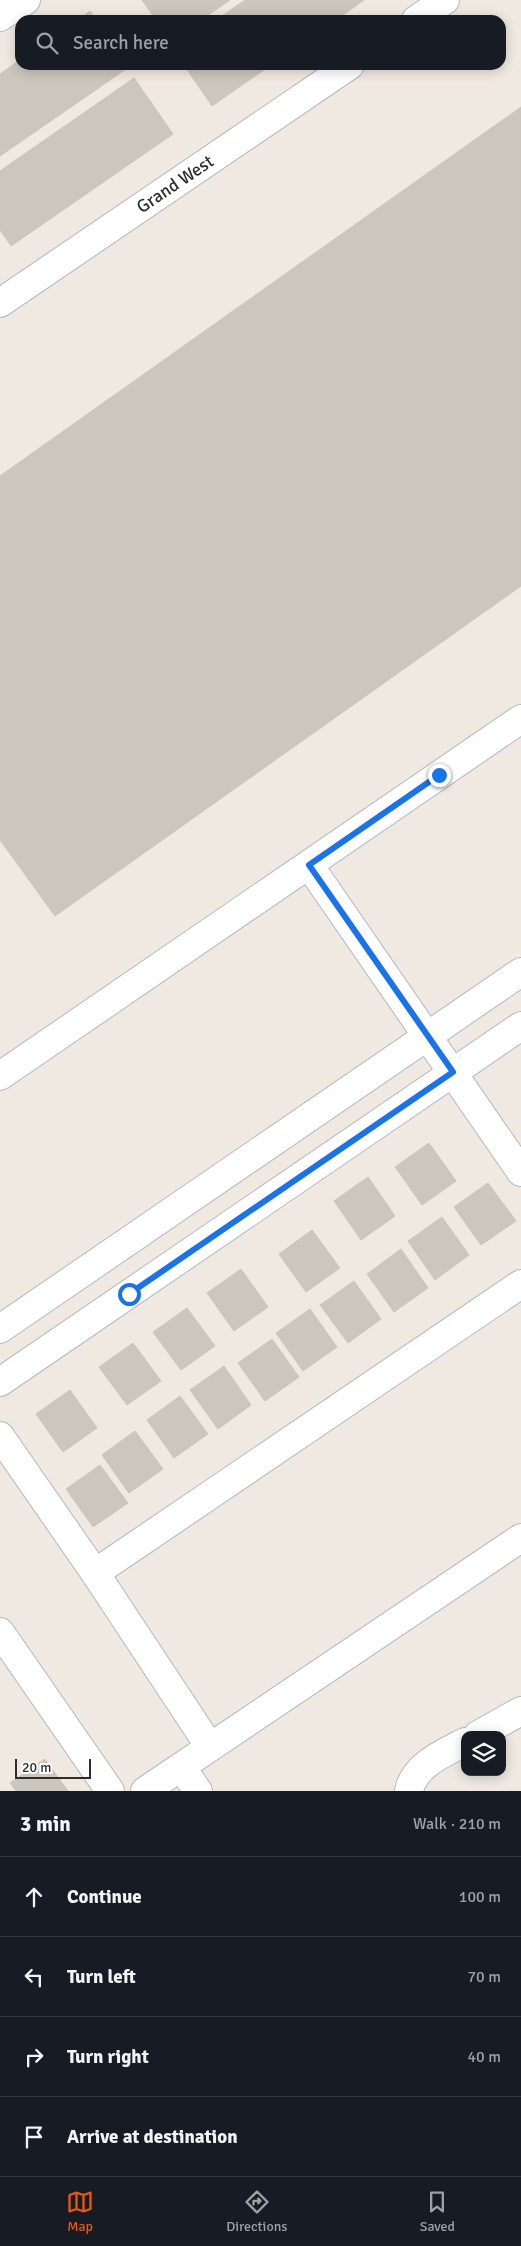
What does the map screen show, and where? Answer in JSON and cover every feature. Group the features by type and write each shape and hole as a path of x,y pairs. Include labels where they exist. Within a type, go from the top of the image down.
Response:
{"street":[{"path":"0,18 26,0"},
{"path":"423,15 445,0"},
{"name":"Grand West","path":"0,303 343,70"},
{"path":"0,1076 521,719"},
{"path":"309,865 521,1172"},
{"path":"0,1329 521,972"},
{"path":"0,1382 521,1026"},
{"path":"95,1573 521,1284"},
{"path":"0,1436 95,1573 210,1748"},
{"path":"147,1791 521,1538"},
{"path":"1,1636 110,1791"},
{"path":"485,1731 521,1711"},
{"path":"409,1791 410,1785 427,1763 461,1744"},
{"path":"181,1767 198,1791"}],"building":[{"path":"142,0 230,0 208,15 152,15"},
{"path":"245,0 364,0 343,15 223,15"},
{"path":"90,11 93,15 85,15"},
{"path":"15,64 15,70 125,70 0,156 0,74"},
{"path":"187,70 264,70 212,106"},
{"path":"134,78 173,134 11,246 0,230 0,171"},
{"path":"521,107 521,586 55,916 0,840 0,476"},
{"path":"429,1143 456,1181 422,1205 395,1167"},
{"path":"368,1177 395,1216 361,1240 334,1201"},
{"path":"488,1183 516,1221 481,1245 454,1207"},
{"path":"442,1217 469,1255 435,1280 408,1241"},
{"path":"312,1230 340,1268 306,1292 279,1254"},
{"path":"401,1249 428,1288 394,1312 367,1274"},
{"path":"241,1269 268,1307 234,1331 207,1293"},
{"path":"354,1281 381,1319 348,1343 320,1305"},
{"path":"187,1308 215,1346 181,1370 153,1332"},
{"path":"310,1309 337,1347 303,1371 276,1333"},
{"path":"272,1339 299,1377 265,1401 238,1363"},
{"path":"133,1343 161,1381 127,1405 99,1367"},
{"path":"224,1366 251,1405 218,1429 190,1390"},
{"path":"70,1390 97,1428 63,1452 36,1414"},
{"path":"180,1396 208,1434 174,1458 147,1420"},
{"path":"135,1431 163,1469 129,1493 102,1455"},
{"path":"100,1465 128,1503 93,1527 66,1489"},
{"path":"45,1759 68,1791 16,1791 10,1783"}],"route":[{"path":"129,1294 453,1072 309,865 439,775"}]}
